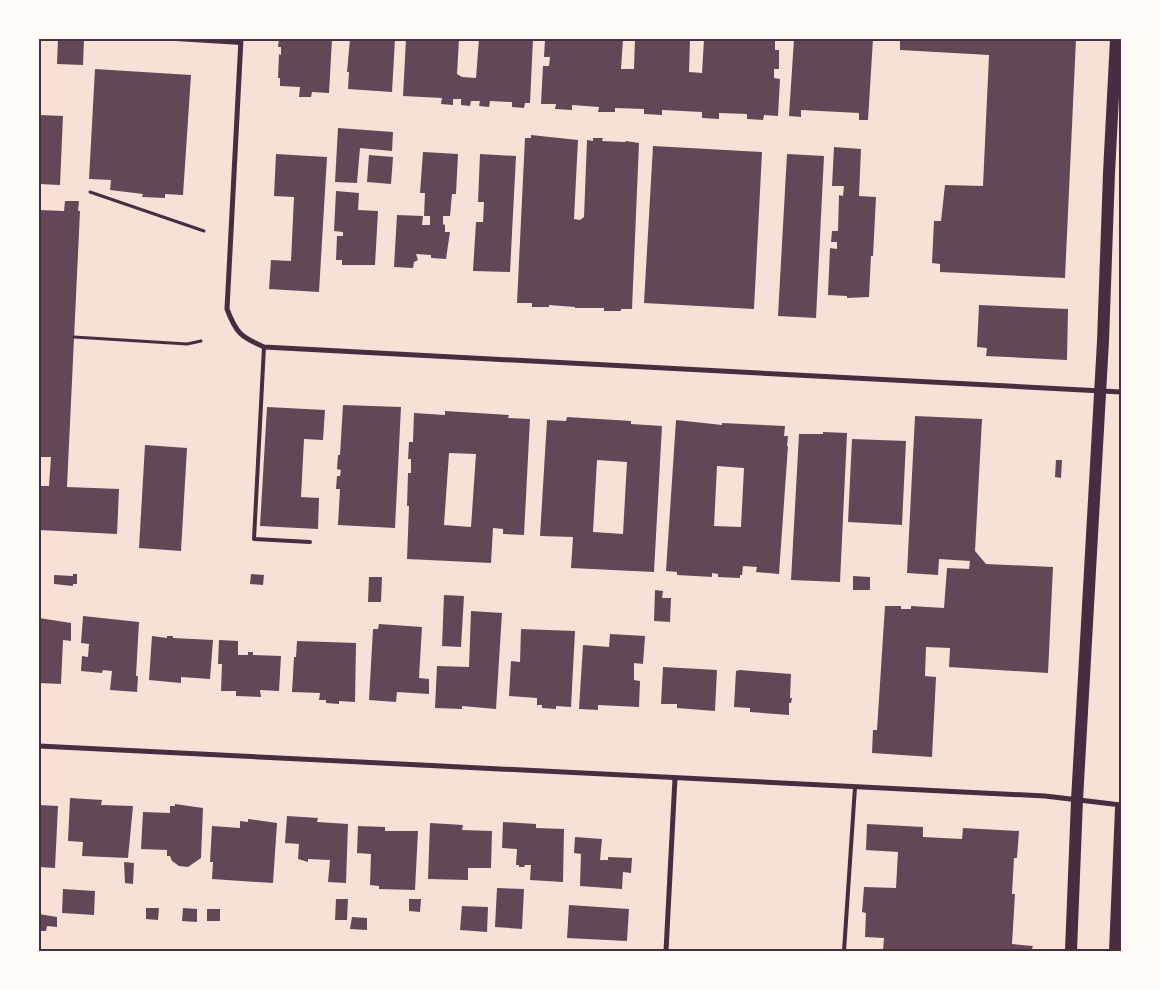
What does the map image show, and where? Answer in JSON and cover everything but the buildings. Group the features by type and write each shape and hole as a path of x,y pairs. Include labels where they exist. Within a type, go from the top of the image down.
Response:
{"main road":[{"path":"1071,951 1116,39"},
{"path":"1115,951 1121,806"}],"street":[{"path":"241,41 227,309 234,326 246,339 264,348 1121,392"},
{"path":"39,746 1037,796 1121,806"},
{"path":"666,951 675,778"}],"lane":[{"path":"176,39 241,41"},
{"path":"264,348 254,539 310,542"},
{"path":"844,951 855,786"}],"path":[{"path":"90,192 204,231"},
{"path":"74,337 187,344 201,341"}]}
